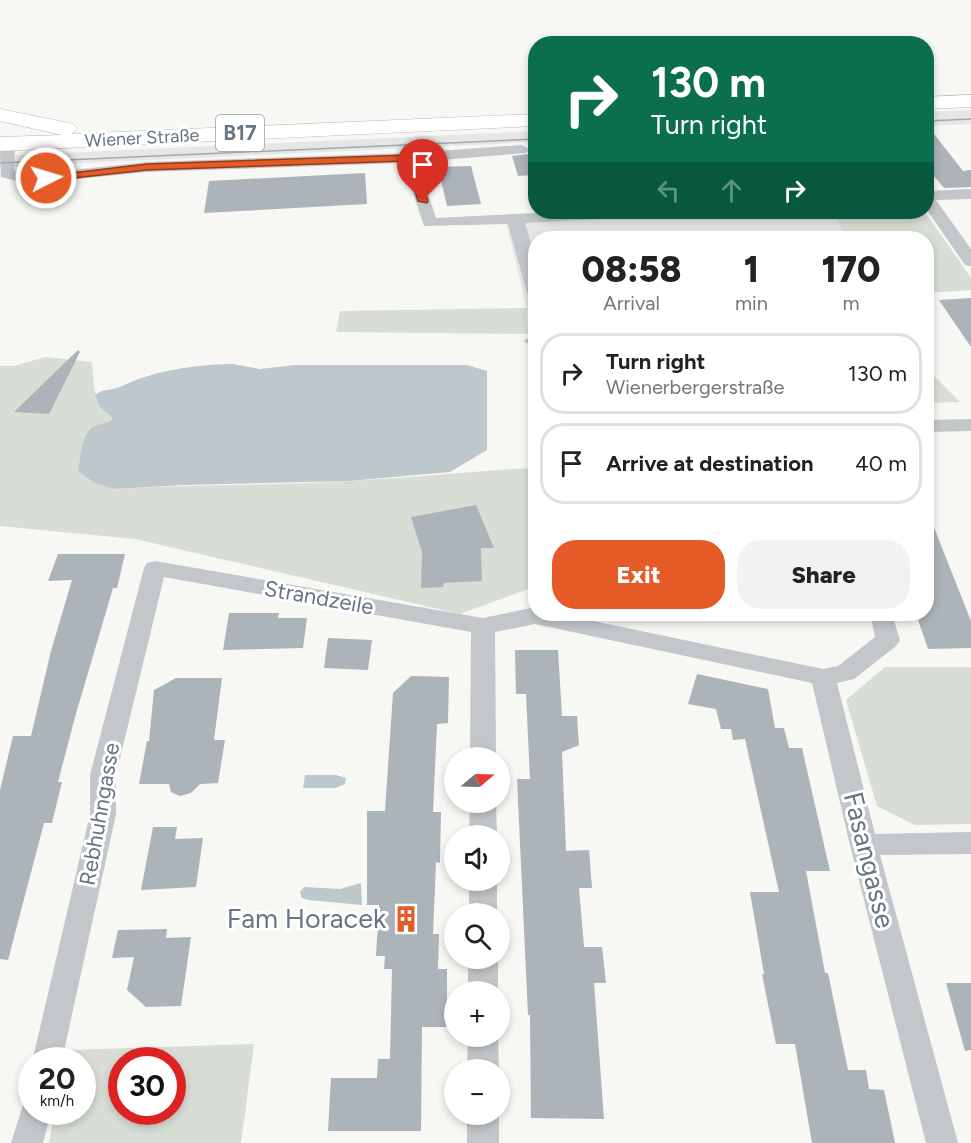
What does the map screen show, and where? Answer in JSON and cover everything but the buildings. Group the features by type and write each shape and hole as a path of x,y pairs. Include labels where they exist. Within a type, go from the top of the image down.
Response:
{"main road":[{"path":"934,103 971,101"},
{"path":"0,115 67,129 138,138"},
{"name":"Wiener Straße","path":"3,140 46,142 528,120"}],"street":[{"path":"3,140 6,174 29,179 147,167 409,158 522,150"},
{"path":"46,142 41,167 62,177"},
{"path":"409,158 430,223 528,217"},
{"path":"934,197 971,194"},
{"path":"934,207 971,261"},
{"path":"515,218 528,264"},
{"path":"934,426 971,425"},
{"name":"Strandzeile","path":"155,568 483,626"},
{"name":"Rebhuhngasse","path":"49,1047 103,814 103,775 155,568"},
{"path":"483,747 483,626 528,617"},
{"path":"564,621 823,677 845,673 888,640 883,621"},
{"name":"Fasangasse","path":"823,677 864,845 942,1143"},
{"path":"864,845 971,843"},
{"path":"27,1143 32,1125"},
{"path":"483,1125 483,1143"}],"shaded area":[{"path":"971,110 971,124 934,126 934,112"},
{"path":"528,131 528,142 0,167 0,156"},
{"path":"596,219 836,219 843,231 528,231 528,324 527,308 506,223"},
{"path":"836,219 930,219 971,278 971,290 934,293 934,231 843,231"},
{"path":"527,308 528,334 336,332 340,311"},
{"path":"45,357 92,362 98,401 113,419 87,432 115,489 320,483 528,468 528,589 460,614 135,539 0,526 0,366 14,366"},
{"path":"232,364 260,369 295,365 467,365 487,371 487,450 450,472 349,481 115,489 95,483 78,471 82,446 87,433 95,426 113,419 100,407 95,395 162,372 189,367"},
{"path":"934,376 960,402 934,403"},
{"path":"885,667 971,667 971,824 915,825 877,806 846,700"},
{"path":"305,775 336,775 346,778 345,784 335,788 303,788"},
{"path":"361,883 362,905 309,900 302,898 300,892 304,887 340,889"},
{"path":"254,1044 241,1143 49,1143 52,1125 96,1125 96,1049 108,1049 108,1125 186,1125 186,1047 162,1047"}],"tram line":[{"path":"934,121 971,119"},
{"path":"0,163 528,139"}],"place":[{"name":"Fam Horacek","path":"406,919"}],"route":[{"path":"46,178 147,167 409,158 423,201"}]}
